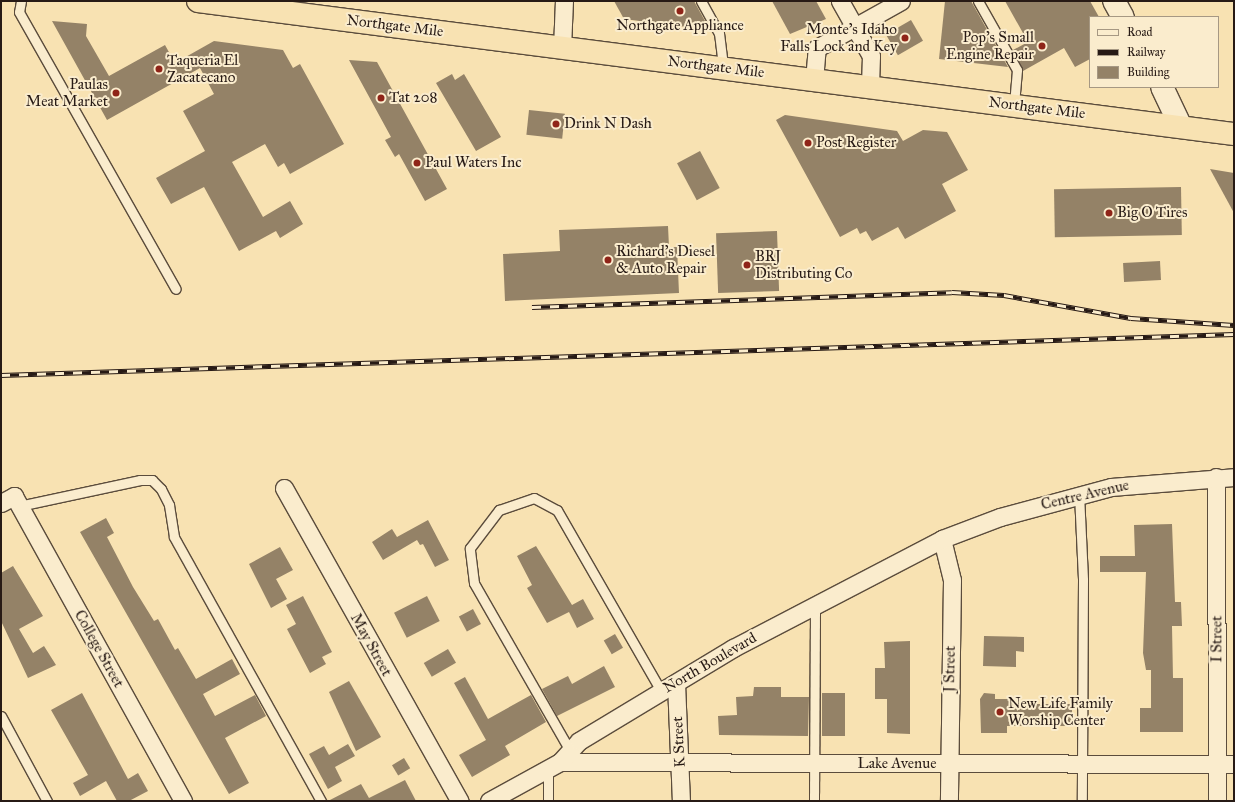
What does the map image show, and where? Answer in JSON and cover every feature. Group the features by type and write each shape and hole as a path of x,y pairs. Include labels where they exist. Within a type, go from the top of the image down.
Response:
{"highway":[{"name":"Northgate Mile","path":"198,1 269,5 562,48 1234,134"}],"main road":[{"path":"1114,1 1122,16"},
{"path":"1162,88 1181,127"}],"street":[{"path":"562,48 566,11 564,1"},
{"path":"840,1 871,56 870,87"},
{"path":"814,80 817,48 901,1"},
{"name":"I Street","path":"1216,477 1217,801"},
{"name":"Centre Avenue","path":"942,539 1000,517 1079,494 1153,481 1234,477"},
{"name":"May Street","path":"284,488 460,801"},
{"name":"College Street","path":"11,502 183,801"},
{"name":"North Boulevard","path":"489,801 559,760 669,687 815,604 942,539"},
{"name":"J Street","path":"942,539 952,580 948,764 949,801"},
{"name":"K Street","path":"669,687 680,763 680,801"},
{"name":"Lake Avenue","path":"559,760 814,764 1234,764"}],"lane":[{"path":"21,1 19,12 176,288"},
{"path":"701,1 719,33 723,68"},
{"path":"978,1 1016,70 1014,105"},
{"path":"11,502 140,480 152,480 162,489 169,505 174,536 321,801"},
{"path":"1079,494 1083,580 1082,801"},
{"path":"548,801 559,760 474,583 470,548 498,510 534,498 557,510 669,687"},
{"path":"814,801 815,604"},
{"path":"1,716 47,801"}],"building":[{"path":"614,1 694,1 710,30 624,19"},
{"path":"772,1 816,1 826,19 790,34"},
{"path":"945,1 971,1 1008,67 939,59"},
{"path":"1005,1 1090,1 1098,16 1089,16 1089,60 1075,67 1064,48 1023,71 1013,50 1028,42"},
{"path":"911,20 923,41 898,55 886,34"},
{"path":"52,21 87,24 86,36 109,76 165,45 175,63 214,41 283,50 293,68 300,64 344,144 290,174 284,163 278,167 265,144 232,162 263,217 290,201 303,224 280,238 276,231 239,251 204,187 171,204 156,178 205,151 183,111 214,94 200,68 107,120"},
{"path":"349,60 377,62 447,189 425,201 399,154 395,157 385,140 391,137"},
{"path":"452,74 455,80 464,74 501,137 476,151 436,83"},
{"path":"529,110 565,114 562,139 526,135"},
{"path":"785,115 897,131 903,141 923,130 947,132 968,170 942,184 956,211 905,239 898,227 872,241 866,231 860,234 857,228 840,237 776,120"},
{"path":"700,151 720,188 697,200 677,163"},
{"path":"1210,169 1234,173 1234,213"},
{"path":"1181,187 1182,235 1055,237 1054,189"},
{"path":"668,226 669,247 677,247 679,293 505,301 503,254 560,251 559,230"},
{"path":"777,231 779,291 718,293 716,233"},
{"path":"1160,261 1161,280 1124,282 1123,263"},
{"path":"106,518 114,533 107,537 133,587 154,621 158,619 175,650 178,648 196,679 232,659 240,674 203,694 215,716 255,695 266,716 225,738 249,783 229,794 80,532"},
{"path":"428,520 449,560 435,567 423,544 420,545 417,540 383,560 372,542 392,529 397,537"},
{"path":"1172,524 1175,602 1181,602 1182,626 1172,626 1173,678 1183,678 1183,732 1140,732 1140,708 1151,708 1151,670 1146,670 1143,653 1146,572 1100,572 1100,556 1135,556 1134,525"},
{"path":"536,546 572,605 583,599 594,619 577,628 569,612 547,623 527,588 532,585 517,556"},
{"path":"280,547 293,570 276,579 287,599 271,608 249,564"},
{"path":"13,566 43,616 19,629 33,653 44,646 56,665 28,678 1,621 1,573"},
{"path":"303,596 332,652 322,657 326,664 310,673 287,629 296,624 286,605"},
{"path":"427,596 440,621 407,638 394,613"},
{"path":"473,609 481,624 467,632 459,617"},
{"path":"615,634 623,648 612,654 604,640"},
{"path":"984,636 1024,637 1024,652 1016,651 1016,667 983,666"},
{"path":"910,641 910,734 887,733 887,699 875,699 875,668 885,668 884,642"},
{"path":"448,649 456,663 432,677 424,663"},
{"path":"604,666 615,687 557,716 542,689 568,676 572,684"},
{"path":"465,677 488,719 531,695 546,722 505,746 510,755 472,777 459,755 486,740 454,683"},
{"path":"349,681 381,737 356,751 329,692"},
{"path":"754,687 781,687 781,697 809,697 808,736 719,735 718,716 737,715 736,697 753,696"},
{"path":"82,693 128,779 138,773 148,791 129,801 117,801 106,781 80,796 73,783 88,775 51,710"},
{"path":"822,693 845,693 845,736 822,736"},
{"path":"984,693 995,694 995,699 1020,699 1020,704 1072,704 1072,726 1007,726 1007,733 981,733 980,699"},
{"path":"348,744 355,756 335,767 342,781 328,789 309,754 324,746 329,755"},
{"path":"404,758 410,768 398,775 392,765"},
{"path":"405,780 416,801 328,801 361,784 369,798"}],"railway":[{"path":"532,307 952,292 1004,295 1131,318 1234,325"},
{"path":"1,375 1234,334"}],"place":[{"name":"Northgate Appliance","path":"680,11"},
{"name":"Monte's Idaho Falls Lock and Key","path":"905,38"},
{"name":"Pop's Small Engine Repair","path":"1042,46"},
{"name":"Taqueria El Zacatecano","path":"159,69"},
{"name":"Paulas Meat Market","path":"116,93"},
{"name":"Tat 208","path":"381,98"},
{"name":"Drink N Dash","path":"556,124"},
{"name":"Post Register","path":"808,143"},
{"name":"Paul Waters Inc","path":"417,163"},
{"name":"Big O Tires","path":"1109,213"},
{"name":"Richard's Diesel & Auto Repair","path":"608,260"},
{"name":"BRJ Distributing Co","path":"747,265"},
{"name":"New Life Family Worship Center","path":"1000,712"}]}
